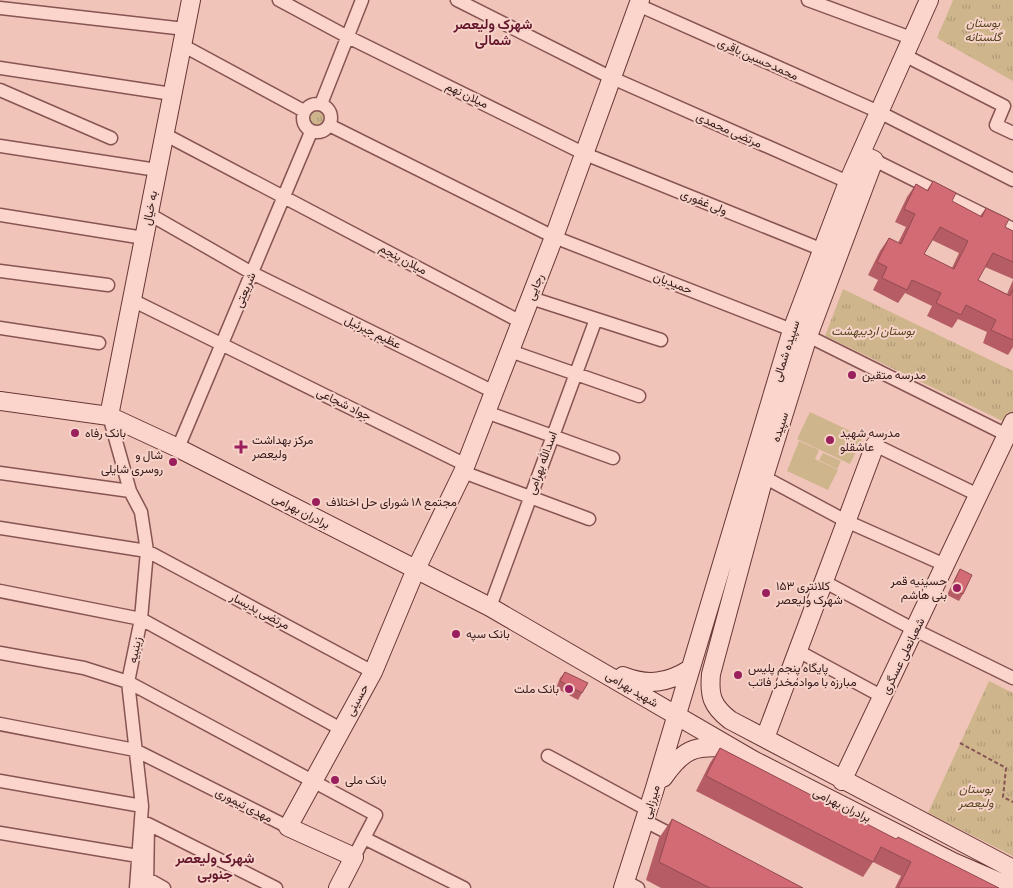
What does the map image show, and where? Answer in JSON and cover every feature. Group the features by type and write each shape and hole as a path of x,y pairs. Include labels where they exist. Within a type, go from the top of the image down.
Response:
{"main road":[{"name":"به خیال","path":"109,416 191,0"},
{"name":"سپیده شمالی","path":"800,333 823,250 848,182 867,157 879,112 929,0"},
{"name":"رجایی","path":"416,569 464,468 494,392 585,154 610,77 639,3"},
{"name":"سپیده","path":"712,701 710,690 711,674 764,477 779,400 800,333 867,157"},
{"name":"سپیده شمالی","path":"676,715 736,512 779,400"},
{"name":"برادران بهرامی","path":"0,401 109,416 178,448 490,607 588,663"},
{"name":"شعبانعلی عسگری","path":"842,781 1010,429"},
{"path":"654,791 676,760 684,753 705,747 738,752 737,741 746,736 761,737 798,651 875,445"},
{"path":"736,512 753,517"},
{"name":"حسینی","path":"288,827 372,672 416,569"},
{"path":"588,663 640,682 659,682 677,677 690,669"},
{"name":"شهید بهرامی","path":"588,663 676,715"},
{"name":"برادران بهرامی","path":"712,701 725,716 761,737 842,781 1013,867"},
{"name":"برادران بهرامی","path":"676,715 738,752 953,862 1013,888"},
{"name":"میرزایی","path":"629,886 676,715"},
{"name":"مهدی تیموری","path":"288,827 354,857"},
{"path":"338,888 354,857"},
{"path":"953,862 995,888"}],"street":[{"name":"میلان نهم","path":"279,0 348,37 585,154"},
{"path":"321,104 362,0"},
{"name":"مرتضی محمدی","path":"457,0 610,77 848,182"},
{"path":"808,0 907,46 1004,106 996,125 1013,133"},
{"name":"محمدحسین باقری","path":"639,3 879,112 1013,180"},
{"path":"0,8 183,37 304,111"},
{"path":"0,68 172,94"},
{"path":"0,90 111,138"},
{"path":"321,104 329,111 329,126 323,131 311,132 304,125 304,111 312,105 321,104"},
{"name":"حمیدیان","path":"329,126 554,237 800,333 1010,429"},
{"name":"شریعتی","path":"178,448 311,132"},
{"name":"میلان پنجم","path":"164,134 285,196 521,322"},
{"path":"0,146 157,170"},
{"name":"ولی غفوری","path":"585,154 823,250"},
{"path":"867,157 1013,230"},
{"name":"عظیم جبرئیل","path":"149,214 252,273 494,392"},
{"path":"0,215 144,238"},
{"path":"0,271 108,285"},
{"path":"531,298 661,340"},
{"name":"جواد شجاعی","path":"132,300 464,468 529,497 588,519"},
{"name":"اسدالله بهرامی","path":"490,607 551,436 596,319"},
{"path":"0,328 99,343"},
{"path":"510,351 639,396"},
{"path":"486,412 613,458"},
{"name":"زینبیه","path":"109,416 130,491 141,512 147,551 141,619 128,682 142,806 136,888"},
{"path":"875,445 978,494"},
{"path":"0,473 130,491"},
{"path":"764,477 846,521 945,565"},
{"name":"مرتضی بدیسار","path":"0,528 147,551 372,672"},
{"path":"823,581 915,630 1013,678"},
{"path":"0,591 141,619 341,729"},
{"path":"798,651 883,697"},
{"path":"0,653 84,668 128,682 376,815 354,857"},
{"name":"مهدی تیموری","path":"0,724 135,750 288,827"},
{"path":"548,756 647,815 689,844"},
{"path":"0,782 142,806"},
{"path":"164,888 147,883 148,824 276,888"},
{"path":"0,833 138,856"},
{"path":"364,838 464,888"}],"path":[{"path":"960,743 1006,768 1003,797 1013,802"}],"green space":[{"name":"بوستان گلستانه","path":"953,0 1013,0 1013,81 937,38"},
{"path":"317,107 326,110 329,119 326,128 317,131 308,128 305,119 308,110"},
{"name":"بوستان اردیبهشت","path":"843,289 1013,371 1013,415 1009,424 825,336"},
{"path":"810,412 863,437 850,464 797,439"},
{"path":"799,441 819,450 815,459 838,470 828,490 787,471"},
{"path":"823,453 841,461 837,469 819,460"},
{"name":"بوستان ولیعصر","path":"989,681 1013,693 1013,856 928,813"}],"building":[{"path":"933,181 956,193 952,201 982,217 986,208 1009,219 1005,227 1013,231 1013,262 993,253 978,280 1010,296 1013,289 1013,340 991,330 996,320 966,305 961,315 936,303 941,293 912,280 907,290 882,278 887,267 877,262 889,238 901,244 915,214 904,209 916,184 928,191","holes":["940,227 968,241 954,269 924,254"]},
{"path":"960,569 972,575 963,594 951,589"},
{"path":"565,672 588,683 582,693 560,681"},
{"path":"720,748 896,839 898,837 999,888 898,888 911,862 881,847 873,862 706,776"},
{"path":"672,819 803,888 710,888 659,862"}],"place":[{"name":"مدرسه متقین","path":"852,375"},
{"name":"بانک رفاه","path":"75,433"},
{"name":"مدرسه شهید عاشقلو","path":"830,440"},
{"name":"مرکز بهداشت ولیعصر","path":"241,447"},
{"name":"شال و روسری شایلی","path":"173,462"},
{"name":"مجتمع ۱۸ شورای حل اختلاف","path":"316,502"},
{"name":"حسینیه قمر بنی هاشم","path":"957,588"},
{"name":"کلانتری ۱۵۳ شهرک ولیعصر","path":"766,593"},
{"name":"بانک سپه","path":"456,634"},
{"name":"پایگاه پنجم پلیس مبارزه با موادمخدر فاتب","path":"738,675"},
{"name":"بانک ملت","path":"569,689"},
{"name":"بانک ملی","path":"335,780"}],"district":[{"name":"شهرک ولیعصر شمالی","path":"493,32"},
{"name":"شهرک ولیعصر جنوبی","path":"215,866"}]}
